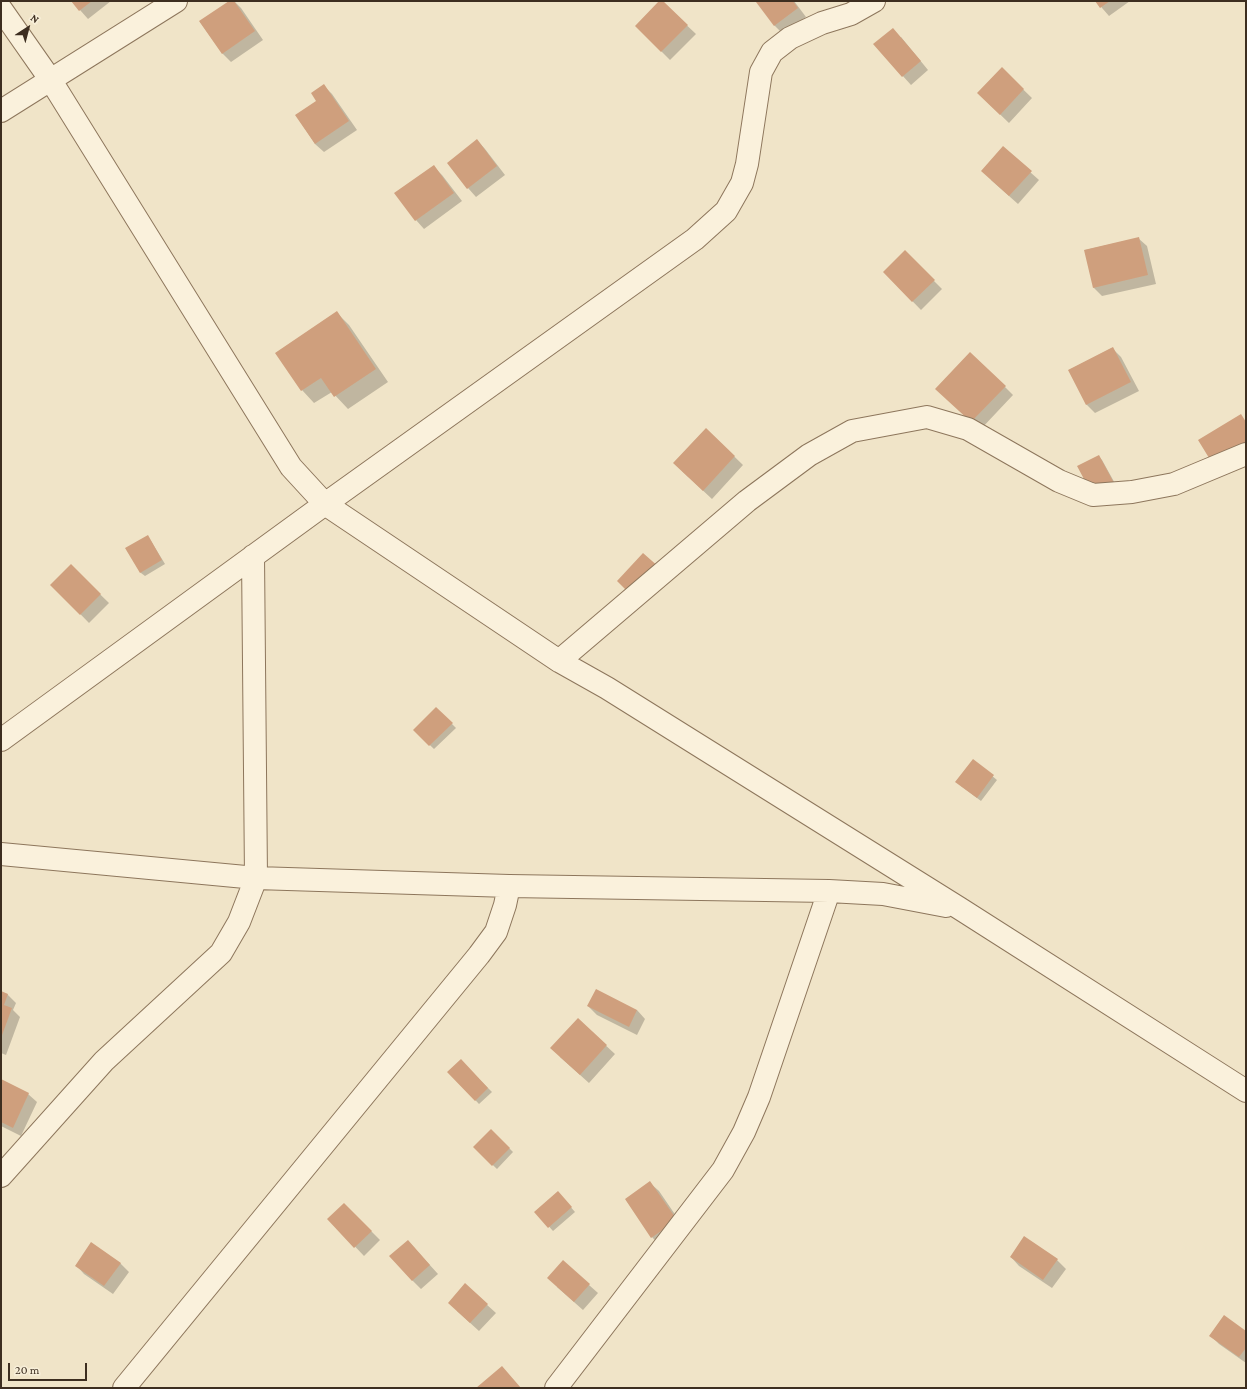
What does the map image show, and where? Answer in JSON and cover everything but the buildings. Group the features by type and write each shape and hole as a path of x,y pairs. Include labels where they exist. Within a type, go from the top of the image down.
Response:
{"street":[{"path":"1,111 176,1"},
{"path":"1,740 325,504 695,239 726,211 742,183 761,72 772,52 790,38 822,23 851,14 874,1"},
{"path":"1,9 50,80 290,467 325,504 559,661 608,688 959,908 1246,1091"},
{"path":"559,661 747,500 809,455 852,431 927,417 968,429 1059,481 1093,495 1132,492 1174,484 1246,454"},
{"path":"1,1176 104,1060 221,953 239,922 256,878 253,556"},
{"path":"1,854 256,878 509,886 883,894 959,908"},
{"path":"124,1388 479,955 496,932 505,905 509,886"},
{"path":"556,1388 723,1170 744,1132 759,1097 829,892"}]}
